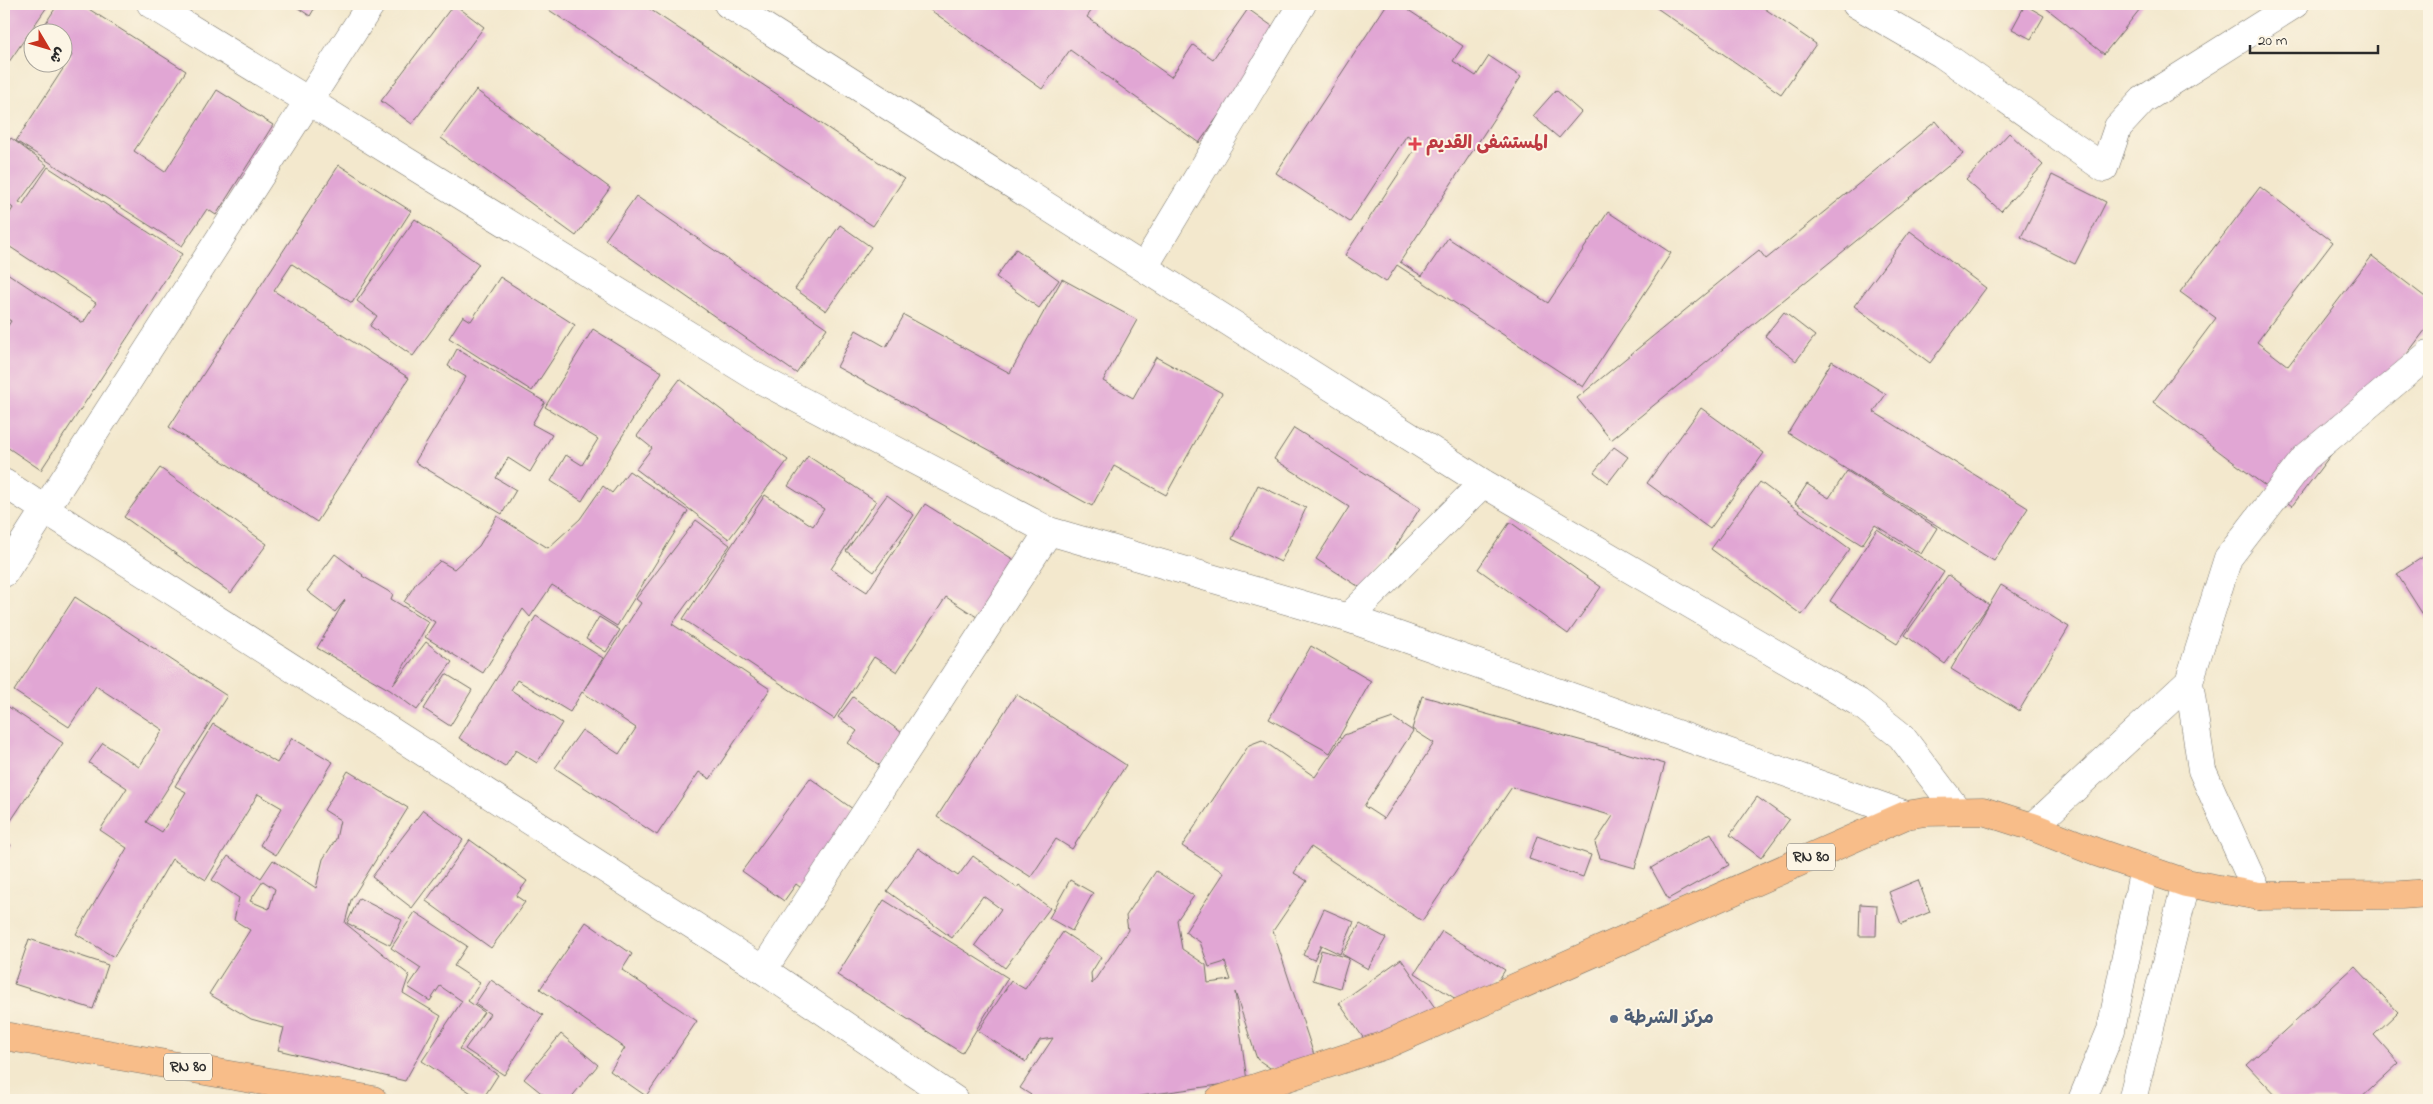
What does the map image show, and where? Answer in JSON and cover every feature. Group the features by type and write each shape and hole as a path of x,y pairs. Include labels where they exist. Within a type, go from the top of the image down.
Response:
{"main road":[{"name":"RN 80","path":"1219,1100 1385,1045 1906,815 1957,810 1983,811 2033,827 2186,883 2259,896 2401,895 2429,893"},
{"name":"RN 80","path":"4,1036 373,1100"}],"street":[{"path":"151,4 758,378 1049,531 1348,618 1906,815"},
{"path":"4,573 371,4"},
{"path":"728,4 1483,483 1858,702 1901,736 1957,810"},
{"path":"1144,267 1302,4"},
{"path":"1856,4 1942,54 2104,168 2118,127 2143,100 2295,4"},
{"path":"2259,896 2202,770 2189,682 2228,558 2305,458 2429,354"},
{"path":"4,483 762,970 955,1100"},
{"path":"1348,618 1483,483"},
{"path":"762,970 1049,531"},
{"path":"2033,827 2189,682"},
{"path":"2082,1100 2111,1030 2144,868"},
{"path":"2132,1100 2186,883"}],"building":[{"path":"4,4 49,4 37,22 22,22 22,43 4,69"},
{"path":"58,4 81,4 186,71 134,151 165,172 217,90 273,125 216,215 207,209 182,246 16,141 61,72 72,72 72,22 46,22"},
{"path":"292,4 317,4 310,16"},
{"path":"454,4 484,27 412,124 381,101"},
{"path":"540,4 642,4 904,179 873,226"},
{"path":"922,4 1096,4 1087,17 1171,77 1193,45 1213,59 1248,9 1279,31 1199,143 1070,50 1042,89"},
{"path":"1387,4 1399,4 1463,46 1453,61 1476,76 1489,56 1521,77 1400,262 1422,276 1448,238 1548,303 1608,212 1671,253 1583,387 1397,265 1386,282 1345,255 1419,143 1407,135 1350,222 1276,173"},
{"path":"1651,4 1758,4 1816,44 1781,94"},
{"path":"2041,4 2144,4 2104,54"},
{"path":"2025,5 2044,16 2031,39 2012,29"},
{"path":"476,90 610,188 576,236 441,138"},
{"path":"1556,90 1581,112 1559,138 1533,116"},
{"path":"1936,121 1963,154 1611,440 1577,398 1759,250 1766,259"},
{"path":"2009,133 2043,165 2001,211 1966,180"},
{"path":"11,138 47,165 19,202 23,204 48,167 182,254 41,470 4,445 4,332 11,321 4,317 4,271 83,323 96,303 4,243 4,222 13,208 4,201 4,148"},
{"path":"339,165 411,211 352,303 292,264 274,291 409,378 317,522 169,427"},
{"path":"2052,175 2106,202 2075,264 2021,237"},
{"path":"2260,187 2333,242 2257,342 2288,366 2372,256 2429,300 2429,325 2292,506 2153,402 2216,318 2180,292"},
{"path":"636,196 827,328 796,373 605,240"},
{"path":"4,208 9,212 4,218"},
{"path":"415,219 479,264 413,356 370,326 377,316 357,301"},
{"path":"2429,220 2429,231 2424,227"},
{"path":"840,225 871,247 826,311 795,289"},
{"path":"1910,231 1986,288 1930,363 1854,306"},
{"path":"1016,249 1059,280 1039,308 996,277"},
{"path":"500,277 575,325 532,391 449,338 463,316 471,321"},
{"path":"1062,279 1137,320 1103,381 1133,398 1156,357 1222,393 1166,495 1114,466 1092,506 837,367 856,330 886,347 904,315 1010,373"},
{"path":"1784,312 1815,336 1796,361 1765,336"},
{"path":"593,329 662,372 582,501 551,481 566,455 582,465 598,439 545,407"},
{"path":"457,349 545,402 532,424 552,435 530,472 508,458 496,478 516,490 502,514 415,462 466,377 448,366"},
{"path":"1832,361 1886,394 1874,412 2028,508 1994,561 1788,433"},
{"path":"680,379 788,460 729,539 636,469 652,448 637,436"},
{"path":"1701,408 1764,453 1710,529 1647,483"},
{"path":"1294,428 1420,508 1367,592 1316,559 1349,507 1274,459"},
{"path":"1614,447 1628,457 1608,483 1594,472"},
{"path":"808,456 876,501 831,569 867,592 925,504 1024,566 986,623 946,597 897,672 874,657 834,719 683,619 765,495 813,526 824,509 788,486"},
{"path":"160,468 267,544 231,593 124,517"},
{"path":"629,471 688,511 617,626 552,585 530,617 523,609 483,673 425,637 435,622 404,602 416,583 440,561 454,569 479,546 497,516 548,548 580,519 603,486 612,493"},
{"path":"1847,471 1937,528 1921,554 1875,525 1862,545 1795,503 1807,484 1829,498"},
{"path":"1760,482 1850,549 1802,615 1711,549"},
{"path":"1258,485 1306,508 1281,562 1232,539"},
{"path":"887,495 914,515 874,572 846,551"},
{"path":"696,520 730,545 672,624 770,689 710,779 699,772 657,835 555,768 582,730 619,754 636,728 582,692 570,712 517,680 511,690 562,723 537,763 516,750 505,767 459,738 536,616 603,658 584,690 641,603 636,599"},
{"path":"1510,522 1601,587 1568,634 1478,569"},
{"path":"1877,529 1944,572 1897,644 1830,601"},
{"path":"2429,553 2429,624 2397,574"},
{"path":"335,554 362,576 393,594 391,599 429,622 393,685 426,642 452,662 417,710 390,690 317,648 345,600 335,612 307,591"},
{"path":"1948,575 1989,605 1945,664 1905,635"},
{"path":"2001,585 2069,627 2019,711 1951,669"},
{"path":"75,597 227,696 146,822 162,832 186,792 175,786 213,724 277,763 292,738 333,762 276,855 260,845 282,808 258,794 206,880 172,859 114,957 76,934 127,848 100,830 127,788 89,763 103,743 139,767 163,730 96,686 69,727 14,691"},
{"path":"599,617 620,630 606,652 586,639"},
{"path":"1311,646 1371,681 1330,753 1269,719"},
{"path":"446,674 472,690 450,726 424,709"},
{"path":"1016,694 1126,765 1072,849 1056,839 1031,877 937,817"},
{"path":"1422,696 1665,764 1635,868 1600,858 1595,843 1613,816 1512,787 1422,921 1311,847 1294,873 1307,881 1273,931 1315,1058 1276,1072 1257,1059 1235,992 1247,1081 1112,1100 1039,1100 1020,1088 1053,1038 1040,1040 1026,1062 978,1031 1011,981 1025,989 1063,932 1101,957 1091,973 1092,984 1128,930 1126,916 1156,871 1194,896 1177,920 1182,949 1206,965 1208,983 1231,980 1225,962 1209,967 1200,942 1185,932 1224,873 1182,846 1249,745 1262,740 1315,777 1344,735 1393,718 1413,731 1364,806 1384,819 1434,743 1412,729"},
{"path":"853,697 905,735 882,767 848,743 857,731 838,717"},
{"path":"4,704 63,743 4,831"},
{"path":"348,771 408,808 351,900 345,923 409,975 403,993 441,1016 405,1081 278,1050 284,1028 251,1019 209,994 250,930 234,920 239,898 212,880 228,856 261,878 273,860 316,888 323,859 336,839 340,820 324,810","holes":["263,881 275,889 269,909 250,901"]},
{"path":"810,778 868,820 813,897 796,884 784,901 742,871"},
{"path":"1757,797 1789,820 1761,858 1730,835"},
{"path":"423,810 463,840 412,908 372,877"},
{"path":"1711,833 1729,865 1668,899 1651,868"},
{"path":"1537,836 1591,855 1583,877 1529,859"},
{"path":"4,840 11,845 4,856"},
{"path":"470,840 527,881 516,896 525,902 491,948 426,901"},
{"path":"918,848 958,876 973,856 1017,888 1019,885 1050,908 1005,968 975,945 1001,909 983,896 952,938 887,891"},
{"path":"1070,880 1093,893 1072,931 1049,918"},
{"path":"1918,880 1930,912 1901,924 1889,892"},
{"path":"359,898 402,920 390,945 347,923"},
{"path":"884,900 1008,978 962,1053 837,975"},
{"path":"1860,904 1877,905 1876,936 1859,936"},
{"path":"1324,909 1354,922 1340,954 1321,945 1314,960 1303,955"},
{"path":"415,912 467,946 454,966 480,983 468,1001 484,1012 459,1049 498,1075 482,1100 422,1061 462,1001 440,986 430,1001 408,987 421,968 391,948"},
{"path":"586,922 632,954 622,970 697,1021 646,1096 610,1071 625,1048 540,989"},
{"path":"1360,924 1386,938 1368,969 1342,954"},
{"path":"1442,931 1505,970 1478,1013 1415,973"},
{"path":"29,939 108,965 93,1009 14,984"},
{"path":"1321,950 1349,958 1340,988 1313,980"},
{"path":"1401,959 1438,1012 1376,1056 1339,1003"},
{"path":"2355,966 2398,1012 2374,1035 2399,1063 2359,1100 2280,1100 2247,1065"},
{"path":"491,980 543,1015 504,1075 465,1049 490,1014 475,1004"},
{"path":"561,1034 598,1065 569,1100 550,1100 524,1079"}],"place":[{"name":"المستشفى القديم","path":"1415,144"},
{"name":"مركز الشرطة","path":"1614,1019"}]}
